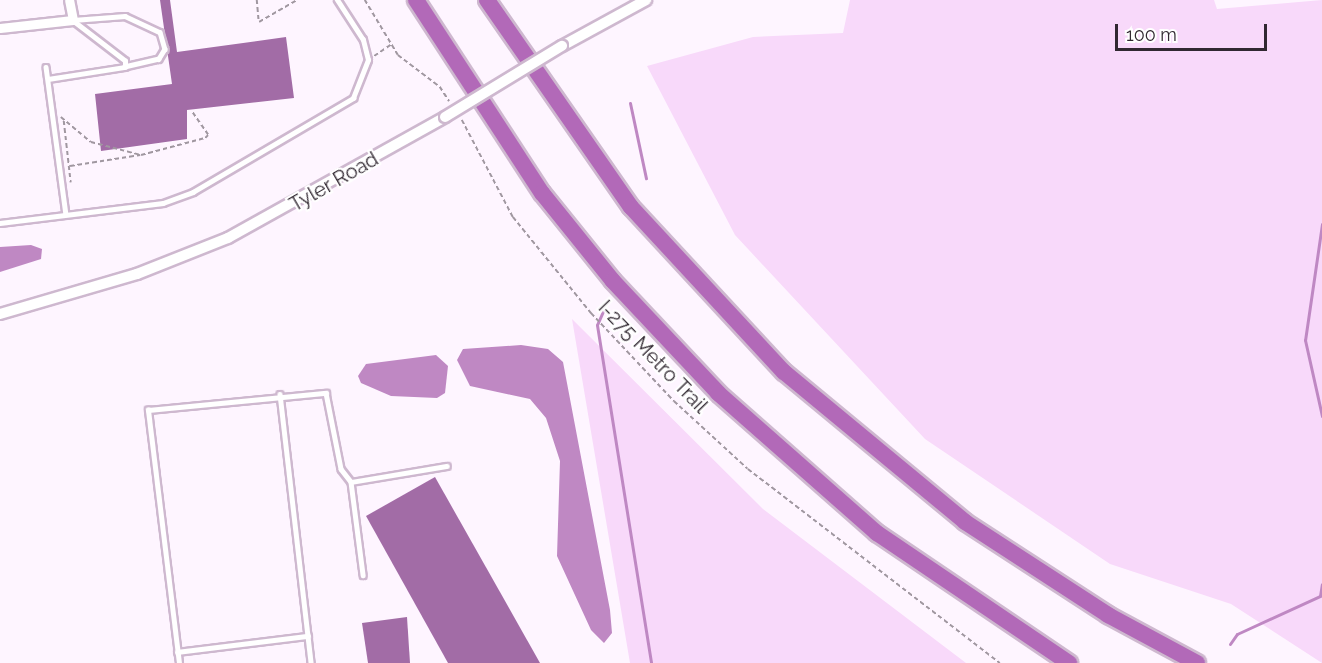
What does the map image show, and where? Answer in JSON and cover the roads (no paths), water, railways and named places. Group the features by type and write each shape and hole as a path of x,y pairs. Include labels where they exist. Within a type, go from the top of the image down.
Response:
{"highway":[{"path":"416,0 542,193 613,281 718,393 877,533 1069,663"},
{"path":"487,0 631,207 784,372 875,452 975,529 1108,615 1197,663"}],"street":[{"path":"0,28 73,20 69,0"},
{"name":"Tyler Road","path":"0,314 137,274 228,238 445,117 562,46 646,0"}],"lane":[{"path":"0,223 163,203 193,192 353,98 368,60 363,40 337,0"},
{"path":"48,79 125,67 159,59 165,49 160,32 125,16 73,20"},
{"path":"73,20 125,61 125,67"},
{"path":"46,67 66,214"},
{"path":"179,663 148,410 316,390 329,396 341,469 351,482 363,575"},
{"path":"280,394 311,663"},
{"path":"351,482 447,466"},
{"path":"177,652 308,636"}],"waterway":[{"path":"630,103 646,178"},
{"path":"1322,224 1305,340 1322,416"},
{"path":"604,309 597,325 651,663"},
{"path":"1230,644 1237,634 1320,596 1322,584"}]}
